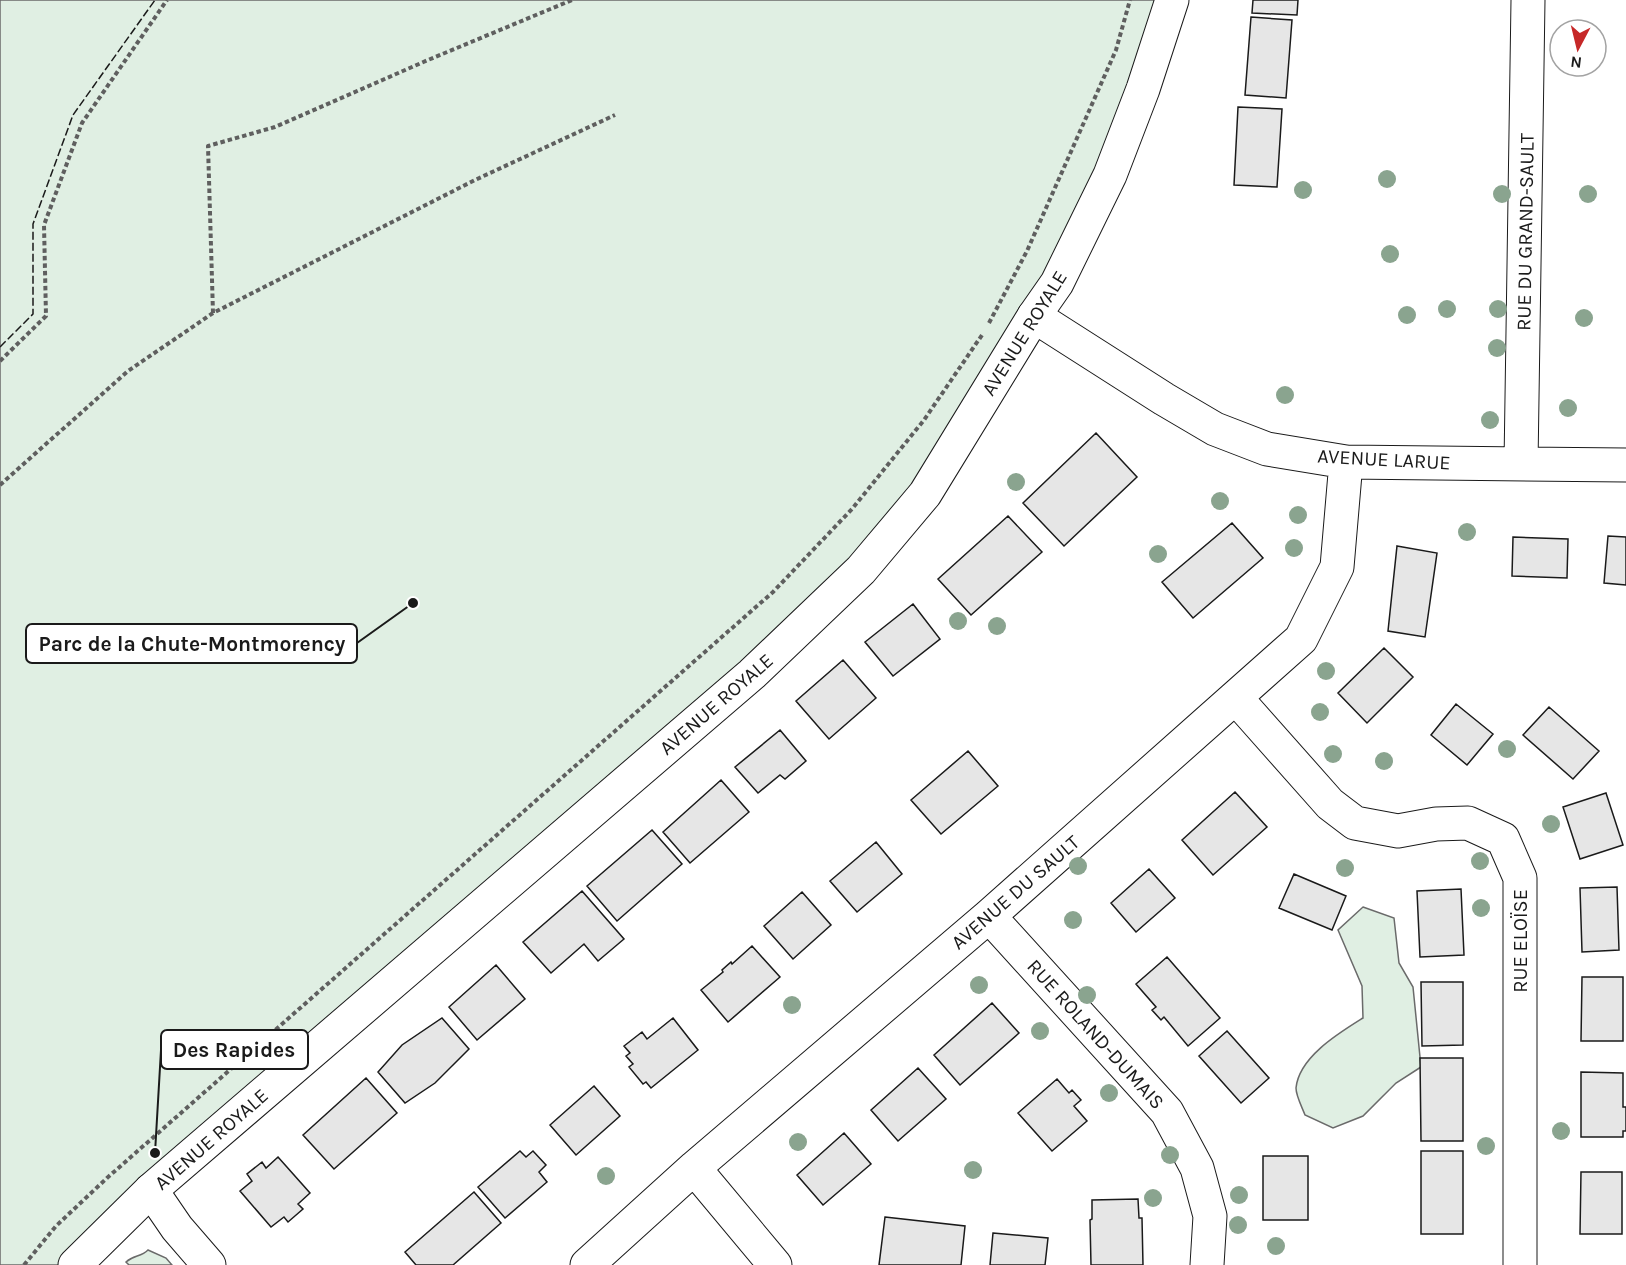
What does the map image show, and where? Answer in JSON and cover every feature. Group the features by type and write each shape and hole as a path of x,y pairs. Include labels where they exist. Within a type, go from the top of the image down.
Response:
{"street":[{"name":"AVENUE ROYALE","path":"82,1263 151,1190 743,682 861,570 925,494 1034,316 1057,283 1110,175 1143,89 1172,0"},
{"name":"RUE DU GRAND-SAULT","path":"1521,464 1528,0"},
{"name":"AVENUE LARUE","path":"1034,316 1215,429 1267,449 1346,462 1626,465"},
{"name":"AVENUE DU SAULT","path":"587,1265 694,1168 989,916 1301,639 1337,567 1346,462"},
{"name":"RUE ELOÏSE","path":"1236,698 1330,804 1355,823 1398,831 1436,824 1468,823 1503,839 1520,878 1520,1265"},
{"name":"RUE ROLAND-DUMAIS","path":"989,916 1167,1112 1197,1168 1210,1216 1207,1265"},
{"path":"694,1168 775,1265"},
{"path":"151,1190 177,1228 209,1265"}],"path":[{"path":"0,361 46,316 44,225 82,123 167,0"},
{"path":"213,313 208,146 275,127 572,0"},
{"path":"24,1265 56,1226 107,1178 773,592 852,509 924,420 987,328 1027,252 1116,50 1130,0"},
{"path":"0,485 128,371 213,313 475,180 615,116"}],"green space":[{"path":"0,0 1172,0 1110,175 861,570 75,1265 0,1265"},
{"path":"1363,907 1394,918 1399,963 1413,987 1421,1067 1396,1083 1363,1116 1333,1128 1305,1115 1296,1088 1304,1066 1312,1056 1363,1018 1362,986 1338,930"},
{"path":"148,1250 166,1258 172,1265 129,1265 126,1262"}],"building":[{"path":"1253,0 1298,0 1297,15 1252,13"},
{"path":"1251,17 1292,20 1286,98 1245,95"},
{"path":"1238,107 1282,109 1277,187 1234,185"},
{"path":"1096,433 1137,477 1064,546 1023,503"},
{"path":"1008,516 1042,552 971,615 938,579"},
{"path":"1232,523 1263,558 1193,618 1162,582"},
{"path":"1608,536 1626,537 1626,585 1604,583"},
{"path":"1513,537 1568,539 1567,578 1512,576"},
{"path":"1397,546 1437,553 1425,637 1388,631"},
{"path":"913,604 940,639 893,676 865,642"},
{"path":"1384,648 1413,677 1367,723 1338,693"},
{"path":"843,660 876,698 829,739 796,701"},
{"path":"1456,704 1493,734 1467,765 1431,735"},
{"path":"1549,707 1599,751 1573,779 1523,735"},
{"path":"780,730 806,761 785,779 780,775 758,793 735,767"},
{"path":"968,751 998,786 941,834 911,800"},
{"path":"721,780 749,812 690,863 663,832"},
{"path":"1235,792 1267,827 1213,875 1182,840"},
{"path":"1606,793 1623,845 1580,859 1563,807"},
{"path":"652,830 682,864 617,921 587,886"},
{"path":"876,842 902,874 857,912 830,881"},
{"path":"1149,869 1175,898 1136,932 1111,903"},
{"path":"1294,874 1346,896 1332,930 1279,908"},
{"path":"1617,887 1619,950 1582,952 1580,888"},
{"path":"1461,889 1464,955 1420,957 1417,891"},
{"path":"582,891 624,939 598,961 584,944 551,973 523,942"},
{"path":"802,892 831,925 793,959 764,926"},
{"path":"752,946 780,977 728,1022 701,990"},
{"path":"1167,957 1220,1018 1188,1046 1164,1017 1161,1020 1152,1010 1156,1007 1136,984"},
{"path":"496,965 525,999 477,1040 449,1007"},
{"path":"1582,977 1623,977 1623,1041 1581,1041"},
{"path":"1421,982 1463,982 1463,1045 1422,1046"},
{"path":"992,1003 1019,1033 960,1085 934,1055"},
{"path":"442,1018 469,1049 435,1083 405,1103 378,1072 402,1045"},
{"path":"673,1018 698,1050 651,1088 646,1082 643,1084 629,1067 633,1064 626,1056 630,1053 624,1046 642,1032 647,1039"},
{"path":"1227,1031 1269,1078 1241,1103 1199,1056"},
{"path":"1420,1058 1463,1058 1463,1141 1421,1141"},
{"path":"918,1068 946,1099 898,1141 871,1110"},
{"path":"1581,1072 1623,1073 1626,1131 1623,1131 1623,1137 1581,1137"},
{"path":"366,1078 397,1113 334,1169 303,1135"},
{"path":"1057,1079 1069,1093 1072,1090 1081,1100 1074,1106 1087,1121 1052,1151 1018,1113"},
{"path":"594,1086 620,1116 576,1155 550,1125"},
{"path":"844,1133 871,1164 823,1205 797,1175"},
{"path":"520,1151 526,1157 533,1151 546,1165 539,1172 547,1182 505,1218 478,1187"},
{"path":"1421,1151 1463,1151 1463,1234 1421,1234"},
{"path":"1263,1156 1308,1156 1308,1220 1263,1220"},
{"path":"278,1157 310,1193 298,1204 303,1209 288,1222 284,1217 271,1227 240,1191 252,1181 247,1174 262,1162 266,1168"},
{"path":"1581,1172 1622,1172 1622,1234 1580,1234"},
{"path":"474,1192 501,1223 453,1265 416,1265 405,1252"},
{"path":"1138,1199 1139,1218 1142,1218 1143,1265 1091,1265 1092,1200"},
{"path":"885,1217 965,1226 961,1265 879,1265"},
{"path":"993,1233 1048,1238 1045,1265 990,1265"}],"fence":[{"path":"0,347 33,314 33,224 73,115 155,0"}],"place":[{"name":"Parc de la Chute-Montmorency","path":"413,603"},
{"name":"Des Rapides","path":"155,1153"}]}
